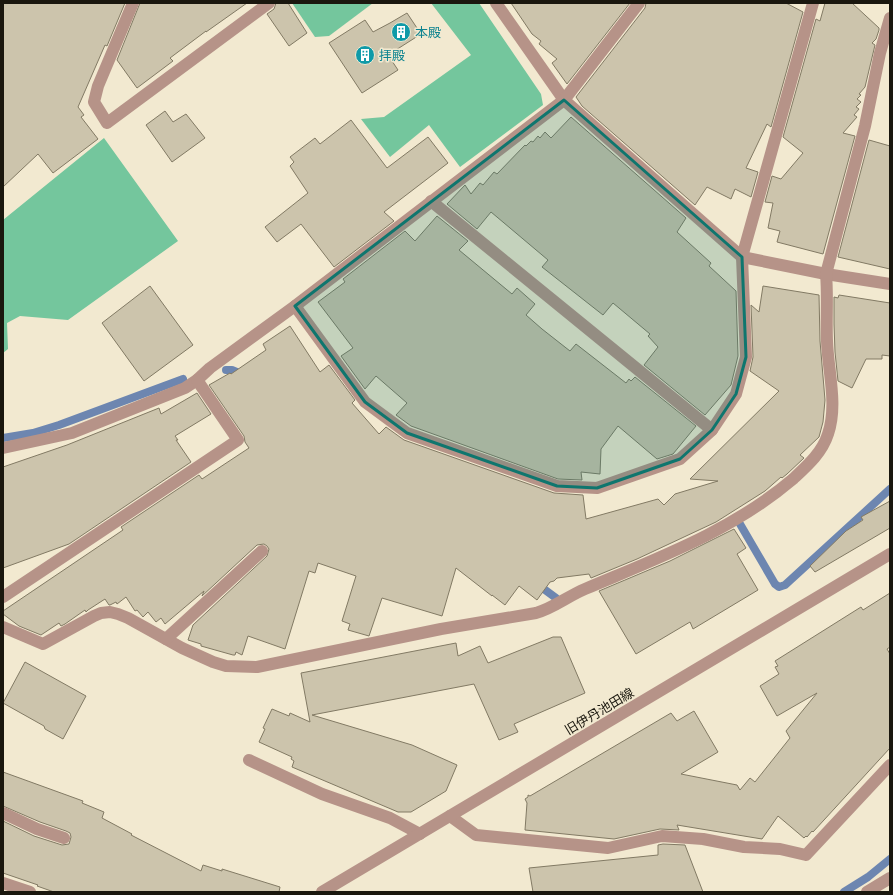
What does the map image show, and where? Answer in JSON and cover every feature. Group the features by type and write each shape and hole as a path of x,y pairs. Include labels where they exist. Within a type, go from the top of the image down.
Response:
{"street":[{"path":"133,3 98,86 94,102 107,123 269,3"},
{"path":"496,3 564,100 742,257 826,274 890,284"},
{"path":"3,448 72,433 185,388 197,380 210,368 295,306 564,100 639,3"},
{"path":"295,306 365,402 406,432 557,486 597,488 680,460 712,430 736,394 746,357 742,257 813,3"},
{"path":"3,627 43,644 94,616 101,613 110,612 128,618 213,662 226,666 246,668 257,667 441,629 536,613 548,609 582,590 657,559 730,524 769,498 804,468 820,451 828,436 831,423 832,403 827,340 828,290 826,274 865,126 880,53 890,18"},
{"path":"431,201 712,430"},
{"path":"3,597 238,440 197,380"},
{"path":"166,639 262,551"},
{"name":"旧伊丹池田線","path":"322,892 890,554"},
{"path":"249,760 322,794 390,818 420,834"},
{"path":"450,816 476,835 608,848 662,836 703,839 744,847 780,849 806,855 890,765"},
{"path":"3,813 36,829 64,838"},
{"path":"867,892 890,878"},
{"path":"3,883 30,892"}],"highlighted area":[{"path":"564,100 742,257 746,357 736,394 712,430 680,459 597,488 557,486 407,433 365,402 295,306"}],"green space":[{"path":"292,3 373,3 329,36 315,37"},
{"path":"431,3 479,3 541,94 543,105 460,167 429,125 390,157 361,119 384,117 471,55"},
{"path":"104,138 178,241 68,320 20,316 7,323 8,349 3,353 3,220"}],"building":[{"path":"3,3 125,3 107,46 105,45 78,107 84,115 81,117 98,139 53,173 38,154 3,187"},
{"path":"140,3 247,3 170,58 173,61 137,88 117,60"},
{"path":"276,3 288,3 307,33 289,46 267,14 274,9"},
{"path":"511,3 630,3 567,84 552,63 557,59 539,44 541,41 532,34"},
{"path":"646,3 786,3 803,12 771,127 767,124 746,168 758,172 751,197 735,189 731,199 707,187 695,205 582,106 576,97 645,8"},
{"path":"825,3 852,3 879,28 879,30 876,39 872,43 875,45 865,87 857,99 861,102 856,107 859,109 854,115 857,117 843,133 855,136 823,254 777,242 780,231 768,228 773,203 765,202 772,176 781,179 803,153 783,137 816,19 820,21"},
{"name":"拝殿","path":"407,13 421,34 388,55 398,70 362,93 329,43 365,20 373,32"},
{"path":"165,111 173,122 186,114 205,138 172,162 146,125"},
{"path":"571,117 686,218 677,232 711,263 709,266 736,291 738,356 731,385 705,415 644,365 658,347 648,336 650,334 613,303 603,315 542,267 548,260 491,212 477,229 447,204 465,185 471,194 480,183 483,185 494,172 497,174 525,145 526,146 531,141 533,142 538,136 540,138 545,132 551,138"},
{"path":"351,120 387,168 428,137 448,163 384,212 394,221 334,267 301,224 277,242 265,227 308,193 290,166 294,162 290,157 315,138 320,144"},
{"path":"869,140 890,146 890,269 838,257"},
{"path":"437,216 468,241 459,250 512,294 517,288 535,304 526,315 542,329 570,351 576,344 626,383 629,379 631,381 635,377 696,426 673,454 657,459 618,426 601,449 600,474 581,472 582,480 558,479 411,426 396,415 407,403 376,376 365,389 341,356 353,348 318,302 345,282 343,279 405,231 415,241"},
{"path":"150,286 193,345 144,381 102,323"},
{"path":"763,286 819,295 820,341 825,400 823,422 819,437 800,455 804,458 787,474 782,478 781,477 765,491 716,522 637,559 591,578 589,574 557,578 550,582 537,600 519,586 505,605 456,568 442,616 382,598 369,636 348,630 350,624 342,621 356,576 318,563 315,573 309,571 285,649 248,636 242,655 236,652 235,655 233,655 201,646 201,644 188,640 193,625 267,556 269,549 264,544 257,545 202,596 204,591 165,624 161,618 156,622 148,612 143,617 137,610 135,611 126,597 117,604 116,602 110,605 105,599 86,612 85,610 65,624 61,626 59,623 41,635 19,626 3,614 3,611 123,530 121,527 199,475 202,479 249,448 245,442 244,436 209,385 230,373 231,374 266,350 263,344 290,326 320,372 329,365 355,400 352,403 379,434 386,427 404,440 554,493 583,495 586,519 658,499 664,505 675,494 718,481 690,479 779,391 750,371 753,357 751,305 759,312"},
{"path":"839,295 890,303 890,356 882,355 882,359 866,359 852,388 838,381 835,352 834,297 838,298"},
{"path":"197,393 211,414 175,436 178,440 176,440 191,462 69,544 3,568 3,467 67,445 159,408 161,414"},
{"path":"890,501 890,528 815,572 810,566 846,531 863,520 861,517"},
{"path":"734,529 746,548 737,554 758,590 693,629 690,622 636,654 599,591 670,561"},
{"path":"890,593 890,647 887,649 890,654 890,748 807,837 806,836 804,838 778,816 762,839 677,825 679,830 660,829 614,839 525,830 527,803 525,799 528,795 530,796 671,713 677,721 694,711 718,752 681,774 737,785 740,790 750,778 755,782 790,738 786,731 817,693 777,716 760,686 779,674 775,667 778,666 775,661 861,607 863,610"},
{"path":"553,637 561,637 585,693 514,724 518,732 499,740 474,684 312,715 412,745 457,765 446,791 411,812 398,812 292,767 294,761 291,759 292,757 259,742 265,729 263,728 272,709 289,716 290,713 310,722 301,673 456,643 458,656 480,646 488,663"},
{"path":"25,662 86,696 63,739 45,729 44,726 3,703"},
{"path":"3,772 83,801 82,803 104,812 102,818 132,834 131,835 201,871 203,865 222,871 222,869 280,887 279,892 54,892 3,873 3,821 34,836 62,845 69,844 71,837 70,833 66,831 40,822 3,806"},
{"path":"658,845 685,845 703,892 533,892 529,868 658,855"}],"waterway":[{"path":"226,370 232,370 244,375"},
{"path":"3,438 33,433 59,425 183,379"},
{"path":"740,524 775,584 779,587 785,585 890,489"},
{"path":"537,584 556,598"},
{"path":"844,892 868,877 890,859"}],"place":[{"name":"本殿","path":"401,32"},
{"name":"拝殿","path":"365,55"}]}
